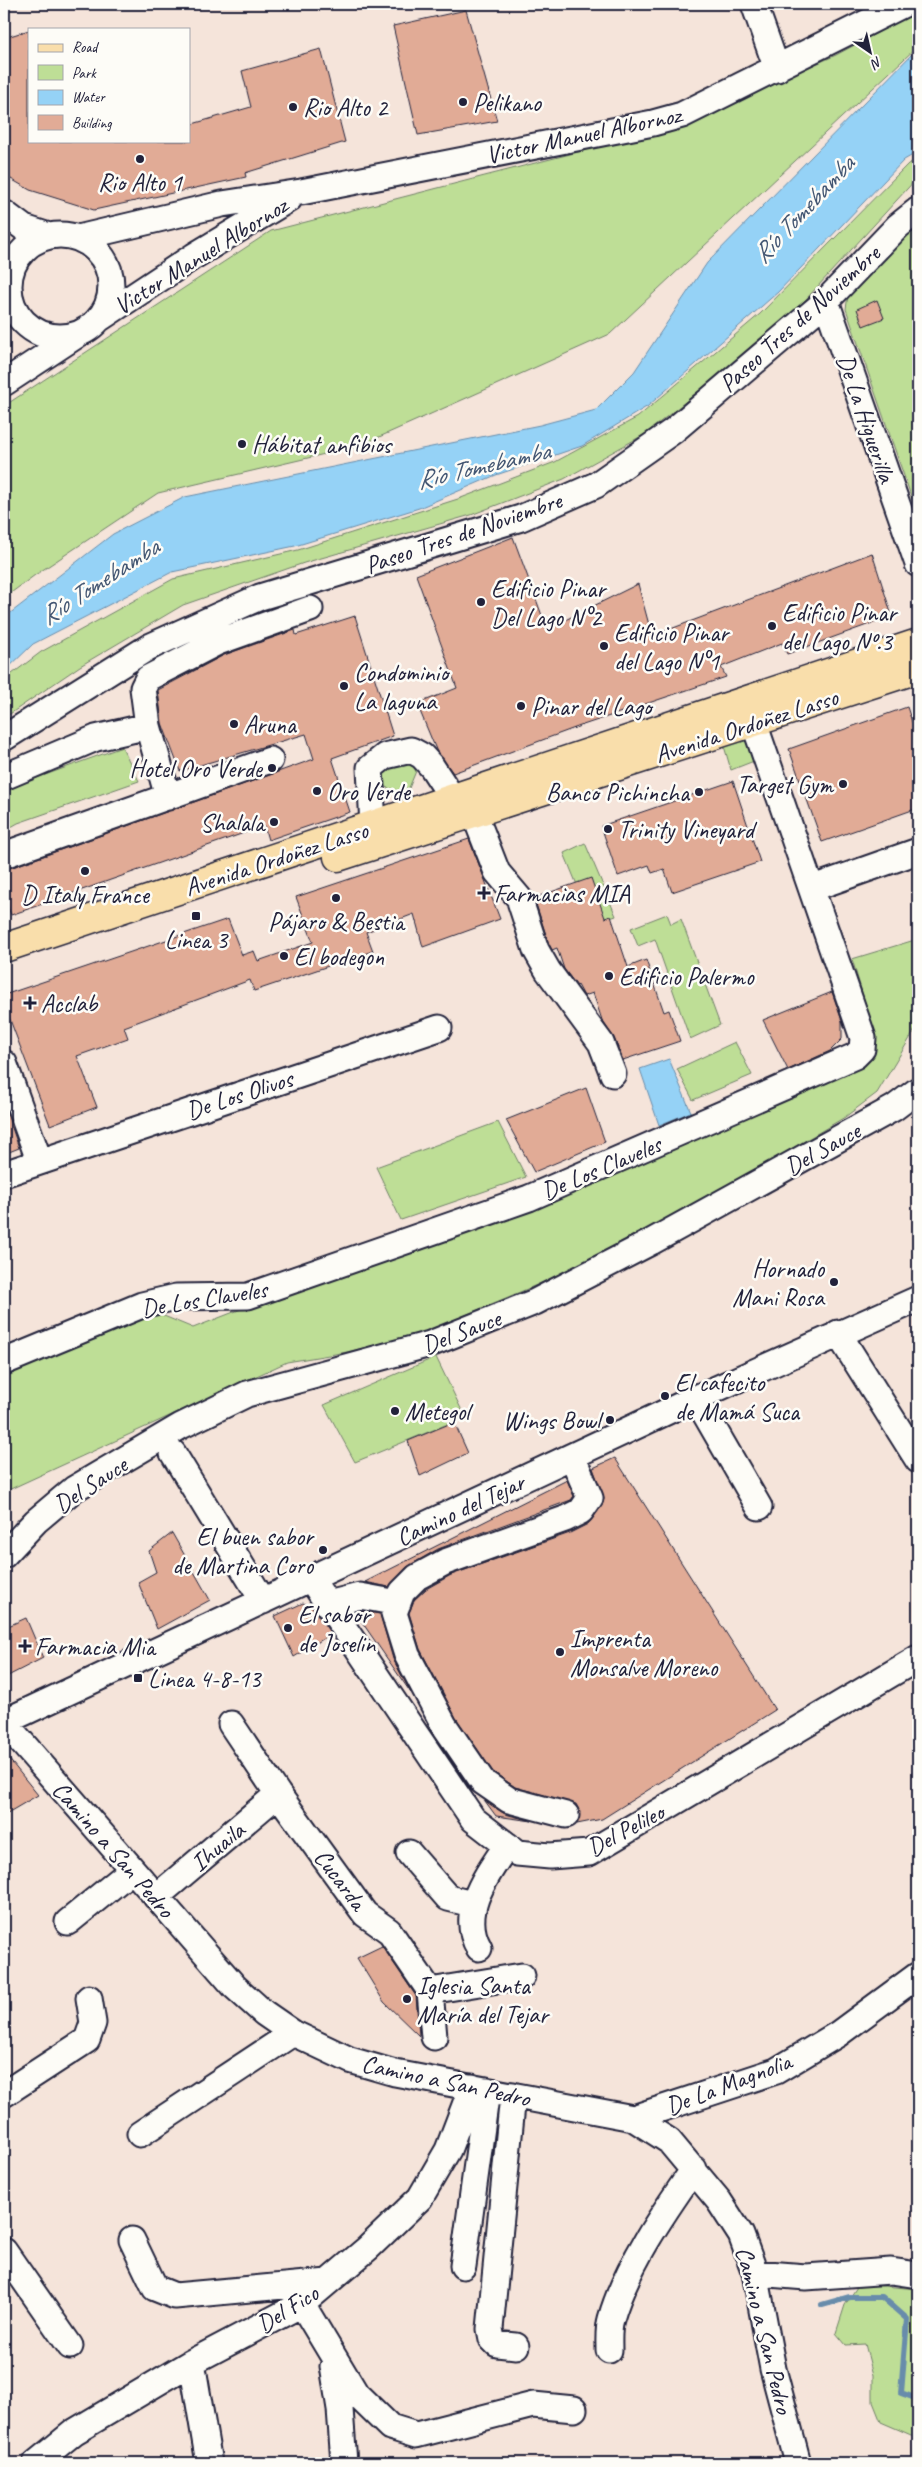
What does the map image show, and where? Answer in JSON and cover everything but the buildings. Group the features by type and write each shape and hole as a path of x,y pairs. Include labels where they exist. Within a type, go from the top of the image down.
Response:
{"main road":[{"name":"Avenida Ordoñez Lasso","path":"4,967 463,806 918,642"},
{"name":"Avenida Ordoñez Lasso","path":"4,948 372,826 463,806 754,722 918,669"}],"street":[{"path":"754,4 777,69"},
{"name":"Victor Manuel Albornoz","path":"78,238 222,204 301,192 653,123 682,115 904,4"},
{"name":"Victor Manuel Albornoz","path":"4,383 194,256 301,192"},
{"name":"Paseo Tres de Noviembre","path":"4,738 149,647 260,597 520,518 596,485 673,431 826,301 898,226 918,210"},
{"name":"Victor Manuel Albornoz","path":"4,213 24,228 49,236 64,235 78,238 90,244 102,257 110,272 112,288 108,305 99,319"},
{"path":"8,294 13,266 22,252 34,242 49,236"},
{"path":"4,256 8,294 16,312 24,323 36,331 50,336 64,337 79,334"},
{"name":"De La Higuerilla","path":"826,301 918,564"},
{"path":"168,796 148,726 143,688 148,678 218,642 310,609"},
{"name":"De Los Claveles","path":"4,1362 142,1305 176,1297 248,1296 520,1201 855,1056 862,1049 863,1038 813,888 754,722"},
{"path":"4,777 96,738 148,726"},
{"path":"372,826 370,768 385,756 410,750 422,756 463,806 497,872 519,898 536,950 548,971 601,1043 614,1074"},
{"path":"4,855 270,760"},
{"path":"813,888 918,851"},
{"name":"De Los Olivos","path":"4,1174 39,1160 439,1028"},
{"path":"4,1063 39,1160"},
{"name":"Del Sauce","path":"4,1555 36,1521 74,1489 181,1426 247,1394 430,1344 535,1302 650,1242 894,1108 918,1090"},
{"name":"Camino del Tejar","path":"4,1722 696,1398 838,1333 918,1299"},
{"path":"838,1333 918,1460"},
{"path":"696,1398 760,1507"},
{"path":"173,1453 263,1601"},
{"path":"566,1815 509,1800 483,1782 444,1725 407,1654 394,1613 402,1592 416,1577 444,1562 565,1519 581,1511 590,1498 572,1456"},
{"name":"Del Pelileo","path":"311,1579 473,1819 517,1853 550,1856 589,1853 918,1658"},
{"path":"328,1604 360,1596 398,1603"},
{"name":"Camino a San Pedro","path":"4,1722 244,1996 264,2014 293,2033 330,2052 368,2066 633,2118 669,2141 694,2169 741,2235 755,2273 774,2369 798,2463"},
{"name":"Cucarda","path":"230,1724 365,1914 389,1931 430,1990 434,2037"},
{"name":"Ihuaila","path":"156,1897 278,1794"},
{"path":"479,1948 472,1936 472,1904 490,1870 507,1845"},
{"path":"409,1853 448,1898 472,1904"},
{"path":"68,1922 132,1870"},
{"name":"De La Magnolia","path":"633,2118 776,2071 838,2034 918,1975"},
{"path":"430,1990 522,1976"},
{"path":"4,2094 86,2040 93,2023 89,1998"},
{"path":"140,2134 293,2033"},
{"path":"463,2266 479,2089"},
{"name":"Del Fico","path":"36,2463 74,2432 192,2362 302,2304 368,2248 420,2198 448,2150 479,2089"},
{"path":"513,2095 490,2329 492,2339 497,2344 516,2346"},
{"path":"608,2350 611,2320 625,2286 655,2224 694,2169"},
{"path":"132,2240 155,2288 175,2296 328,2282"},
{"path":"4,2251 70,2346"},
{"path":"755,2273 806,2277 891,2270 918,2275"},
{"path":"302,2304 356,2394 390,2427 416,2435 533,2405 574,2409"},
{"path":"330,2351 340,2409 344,2463"},
{"path":"192,2362 209,2463"}],"green space":[{"path":"918,11 918,46 610,334 359,446 158,493 35,575 4,598 4,406 271,231 675,127 836,55"},
{"path":"918,159 918,177 785,322 645,434 564,479 471,515 304,563 183,605 80,666 4,718 4,680 41,652 173,579 298,550 461,498 555,462 638,417 760,314 908,164"},
{"path":"918,225 918,516 846,309 848,295"},
{"path":"743,739 752,744 759,759 731,770 724,746"},
{"path":"122,747 139,781 18,823 4,831 4,790"},
{"path":"409,760 416,771 409,788 398,791 385,787 382,782 384,764"},
{"path":"585,843 616,916 593,924 564,853"},
{"path":"667,914 671,924 681,919 720,1025 690,1039 655,939 638,946 631,928"},
{"path":"918,939 918,1025 877,1093 845,1117 705,1200 572,1270 423,1333 347,1352 287,1362 4,1492 4,1369 147,1309 193,1328 856,1068 875,1036 852,959"},
{"path":"735,1042 752,1075 693,1100 677,1069"},
{"path":"498,1122 526,1177 401,1220 376,1167"},
{"name":"Metegol","path":"436,1357 465,1417 355,1462 324,1405"},
{"path":"859,2284 918,2289 918,2438 881,2422 873,2402 873,2375 865,2344 846,2345 836,2333 845,2305"}],"water":[{"name":"Río Tomebamba","path":"918,48 918,152 904,160 778,292 648,406 582,446 496,475 419,508 295,546 172,572 33,644 4,672 4,618 113,534 185,497 540,425 596,410 634,372 707,263"},
{"path":"669,1059 691,1112 659,1125 640,1069"}],"waterway":[{"path":"822,2305 850,2297 882,2297 907,2319 901,2393 918,2399"}],"place":[{"name":"Pelikano","path":"463,102"},
{"name":"Rio Alto 2","path":"293,107"},
{"name":"Rio Alto 1","path":"140,159"},
{"name":"Hábitat anfibios","path":"242,444"},
{"name":"Edificio Pinar Del Lago N°2","path":"481,602"},
{"name":"Edificio Pinar del Lago Nº.3","path":"772,626"},
{"name":"Edificio Pinar del Lago N°1","path":"604,646"},
{"name":"Condominio La laguna","path":"344,686"},
{"name":"Pinar del Lago","path":"521,706"},
{"name":"Aruna","path":"234,724"},
{"name":"Hotel Oro Verde","path":"272,768"},
{"name":"Target Gym","path":"843,784"},
{"name":"Oro Verde","path":"317,791"},
{"name":"Banco Pichincha","path":"699,792"},
{"name":"Shalala","path":"274,822"},
{"name":"Trinity Vineyard","path":"608,829"},
{"name":"D Italy France","path":"85,871"},
{"name":"Farmacias MIA","path":"484,893"},
{"name":"Pájaro & Bestia","path":"336,898"},
{"name":"Linea 3","path":"196,916"},
{"name":"El bodegon","path":"284,956"},
{"name":"Edificio Palermo","path":"609,976"},
{"name":"Acclab","path":"30,1003"},
{"name":"Hornado Mani Rosa","path":"834,1282"},
{"name":"El cafecito de Mamá Suca","path":"665,1396"},
{"name":"Metegol","path":"395,1411"},
{"name":"Wings Bowl","path":"610,1420"},
{"name":"El buen sabor de Martina Coro","path":"323,1550"},
{"name":"El sabor de Joselin","path":"288,1628"},
{"name":"Farmacia Mia","path":"25,1646"},
{"name":"Imprenta Monsalve Moreno","path":"560,1652"},
{"name":"Linea 4-8-13","path":"138,1678"},
{"name":"Iglesia Santa María del Tejar","path":"407,1999"}]}
